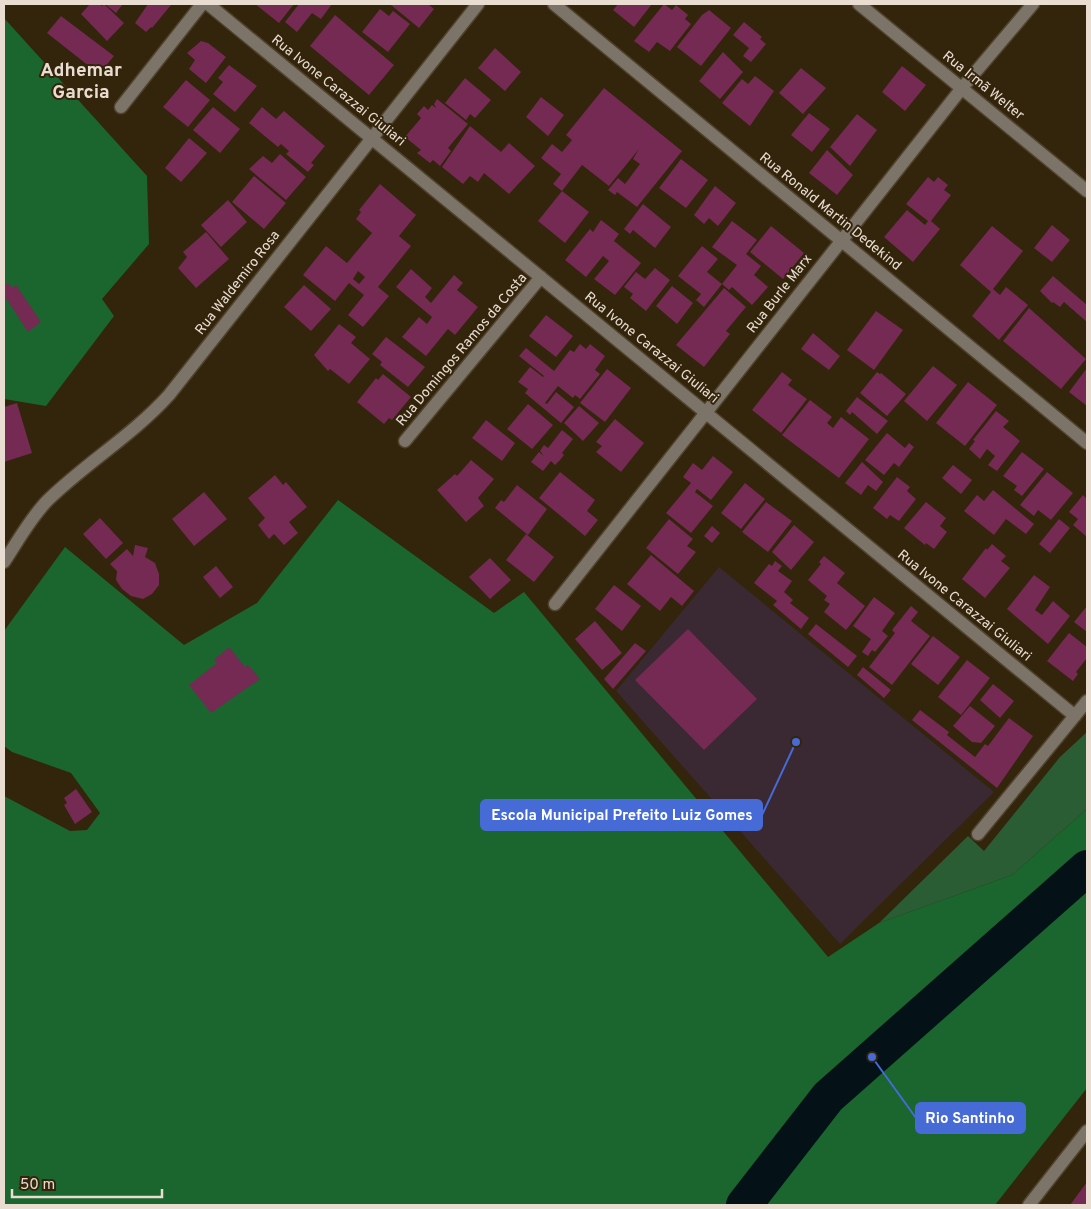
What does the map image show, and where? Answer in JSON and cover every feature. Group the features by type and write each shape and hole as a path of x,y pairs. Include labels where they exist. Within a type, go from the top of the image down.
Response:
{"street":[{"path":"121,106 202,4"},
{"name":"Rua Ivone Carazzai Giuliari","path":"208,4 1075,716"},
{"name":"Rua Waldemiro Rosa","path":"4,562 46,502 126,438 169,395 478,4"},
{"name":"Rua Ronald Martin Dedekind","path":"554,4 1087,443"},
{"name":"Rua Irmã Welter","path":"859,4 1087,192"},
{"name":"Rua Burle Marx","path":"555,604 962,88 1033,4"},
{"name":"Rua Domingos Ramos da Costa","path":"406,441 541,277"},
{"path":"978,834 1087,701"},
{"path":"1029,1205 1086,1134"}],"shaded area":[{"path":"719,567 994,792 840,944 616,691"}],"green space":[{"path":"4,18 147,176 149,244 102,299 114,316 46,406 4,399"},
{"path":"338,500 494,613 524,592 828,957 879,923 1012,875 1087,809 1087,1088 995,1205 4,1205 4,796 70,831 87,830 100,813 71,773 12,752 4,746 4,631 65,547 184,645 257,603"},
{"path":"1087,732 1087,809 1012,875 879,923 968,836 984,851 1060,757"}],"building":[{"path":"90,4 102,6 104,4 124,23 107,41 81,14"},
{"path":"105,4 123,4 116,13"},
{"path":"148,4 171,5 152,28 146,32 135,23"},
{"path":"255,4 294,4 279,23"},
{"path":"299,4 332,4 321,19 312,13 297,32 285,22"},
{"path":"392,4 428,4 434,9 419,28"},
{"path":"618,4 652,4 634,27 613,10"},
{"path":"664,4 672,10 676,5 688,15 685,19 691,24 670,51 657,42 649,52 634,41"},
{"path":"380,9 389,16 393,11 410,24 388,52 362,32"},
{"path":"709,10 731,28 701,66 677,47 702,15"},
{"path":"335,15 394,65 369,95 310,46"},
{"path":"61,16 114,56 99,74 47,33"},
{"path":"744,22 762,37 760,39 766,44 751,62 743,56 749,48 733,35"},
{"path":"201,41 208,43 226,57 206,83 189,69 195,60 187,53"},
{"path":"495,48 521,72 505,91 478,68"},
{"path":"723,52 743,72 720,99 699,81"},
{"path":"229,65 257,86 235,112 213,94 223,82 218,78"},
{"path":"902,66 926,85 905,111 882,92"},
{"path":"801,68 826,88 803,114 779,93"},
{"path":"755,76 774,91 750,126 722,103 742,79 748,84"},
{"path":"465,78 491,100 475,118 470,114 466,120 445,103"},
{"path":"186,80 210,100 188,127 163,107"},
{"path":"604,88 682,151 637,207 617,192 615,195 608,190 618,178 625,184 640,164 633,159 639,149 609,186 582,165 562,191 553,184 561,174 541,158 552,144 562,152 572,140 566,135"},
{"path":"541,97 564,115 548,136 526,117"},
{"path":"437,99 468,124 448,148 451,151 440,166 433,160 430,163 417,153 421,150 405,137 421,118 417,114 424,106 428,110 432,105 436,108 434,104"},
{"path":"213,107 240,129 220,153 193,130"},
{"path":"262,107 276,119 284,111 325,146 311,163 314,165 308,172 286,154 289,151 281,144 278,147 249,123"},
{"path":"809,113 830,129 812,152 791,135"},
{"path":"857,114 877,130 850,166 830,147"},
{"path":"470,126 501,152 509,143 535,166 509,194 484,173 478,182 470,176 463,184 442,167"},
{"path":"189,138 207,153 181,182 165,168"},
{"path":"827,150 853,175 837,195 809,173"},
{"path":"280,154 306,177 286,200 249,169 263,156 272,163"},
{"path":"681,159 708,180 686,208 659,188"},
{"path":"254,176 286,203 264,229 232,202"},
{"path":"928,177 934,182 938,177 948,185 944,190 951,195 931,221 940,229 913,262 884,237 907,210 925,225 928,221 906,204"},
{"path":"380,184 416,215 399,236 411,246 378,287 389,296 363,327 348,315 364,295 349,283 335,301 303,275 326,246 347,263 372,233 356,219 361,212 359,210","holes":["358,271 365,277 359,284 353,279"]},
{"path":"715,186 736,203 718,226 709,218 704,224 694,215"},
{"path":"562,191 589,212 565,243 538,221"},
{"path":"228,200 247,222 221,247 201,225"},
{"path":"643,204 671,227 655,248 633,230 630,234 624,229"},
{"path":"601,220 619,234 614,241 641,263 615,295 594,279 609,261 603,256 586,277 565,260 590,229 593,232"},
{"path":"732,221 757,240 746,254 761,266 754,275 768,287 752,305 732,287 729,290 722,284 737,265 712,247"},
{"path":"1052,225 1070,240 1052,262 1034,248"},
{"path":"771,226 804,253 783,279 750,252"},
{"path":"992,226 1023,251 993,289 1000,295 1006,287 1028,305 999,340 972,316 991,292 960,265"},
{"path":"206,232 229,259 196,288 178,268 187,257 183,252"},
{"path":"702,246 718,259 707,272 722,284 704,307 696,300 701,294 678,276"},
{"path":"655,268 670,280 646,311 630,298 633,294 624,287 636,272 645,279"},
{"path":"411,269 432,288 425,297 431,303 454,275 463,283 457,290 478,307 455,335 448,329 426,356 402,337 419,317 427,324 432,317 396,287"},
{"path":"1053,276 1087,305 1087,322 1064,302 1060,307 1052,303 1040,291"},
{"path":"8,283 12,288 16,285 41,322 28,332 4,295 6,292 4,286"},
{"path":"304,285 331,309 311,331 284,307"},
{"path":"672,286 693,303 677,324 656,306"},
{"path":"724,288 746,307 726,331 730,334 704,367 676,345"},
{"path":"1029,308 1086,359 1061,389 1003,341"},
{"path":"876,311 903,330 874,370 847,350"},
{"path":"546,315 573,336 556,357 529,336"},
{"path":"339,324 356,337 351,343 370,359 349,384 330,369 328,371 314,355"},
{"path":"813,333 840,356 829,370 801,349"},
{"path":"386,337 425,367 408,387 380,365 382,362 372,354"},
{"path":"580,344 586,349 590,344 605,356 595,370 600,374 580,399 575,395 573,398 558,386 545,403 547,404 556,392 574,407 561,423 525,393 528,389 518,382 530,367 544,376 519,356 526,348 554,371 570,350 574,352"},
{"path":"933,366 957,385 927,421 904,401"},
{"path":"1087,368 1087,406 1069,392"},
{"path":"607,369 631,388 605,422 580,403"},
{"path":"782,372 792,380 788,385 807,399 781,433 752,410"},
{"path":"877,372 881,373 906,394 887,416 860,393"},
{"path":"383,374 411,397 392,420 389,418 384,424 357,402 376,378 378,380"},
{"path":"968,382 997,405 965,446 936,423"},
{"path":"857,397 888,421 877,434 852,412 850,415 846,411"},
{"path":"810,400 832,417 827,423 833,428 841,417 869,439 839,478 782,435"},
{"path":"17,403 32,453 4,462 4,407"},
{"path":"528,404 553,425 532,449 507,429"},
{"path":"579,406 599,423 583,441 564,423"},
{"path":"996,411 1009,421 1003,427 1020,441 997,471 988,465 995,456 987,449 980,459 969,449 975,441 973,440"},
{"path":"615,419 644,443 621,472 596,452 602,446 596,442"},
{"path":"486,420 515,443 502,461 472,438"},
{"path":"562,430 573,439 562,453 564,455 560,460 555,465 551,461 543,471 531,462 539,452 544,456 540,451 544,445 548,448"},
{"path":"887,433 905,448 909,443 914,447 899,467 894,463 884,475 865,460"},
{"path":"1022,452 1044,469 1022,496 1014,490 1017,486 1003,476"},
{"path":"713,456 733,472 711,500 697,489 695,492 713,506 691,533 666,513 691,483 683,477 693,463 702,470"},
{"path":"471,460 494,479 478,498 484,506 466,522 437,490 455,474 457,476"},
{"path":"862,462 883,482 876,491 868,485 861,495 845,483"},
{"path":"953,465 972,480 961,494 942,478"},
{"path":"560,472 595,500 587,511 598,520 585,536 539,498"},
{"path":"1047,472 1073,493 1051,520 1038,510 1034,516 1020,505"},
{"path":"275,475 283,485 286,482 307,507 289,522 298,533 284,545 274,534 269,539 258,525 265,518 248,498"},
{"path":"897,477 910,487 907,491 916,499 899,521 890,515 887,519 873,508"},
{"path":"745,483 765,499 741,529 721,513"},
{"path":"517,485 547,509 528,535 495,508 501,500 504,502"},
{"path":"993,490 1034,524 1026,534 1006,519 994,535 964,511 977,495 984,501"},
{"path":"204,492 227,519 194,546 172,519"},
{"path":"1083,495 1087,499 1087,537 1073,525 1078,519 1069,512"},
{"path":"766,502 792,521 768,552 742,532"},
{"path":"926,502 946,518 940,526 947,532 934,549 926,543 925,545 904,528"},
{"path":"100,518 123,543 106,559 83,534"},
{"path":"669,519 693,539 687,546 696,552 678,574 646,548"},
{"path":"1059,519 1070,528 1050,553 1039,544"},
{"path":"794,525 814,542 791,570 772,552"},
{"path":"712,526 720,533 712,543 704,536"},
{"path":"526,534 554,557 534,582 506,560"},
{"path":"992,544 1006,556 1001,561 1010,568 985,598 962,579 986,548 987,550"},
{"path":"135,545 148,548 145,557 155,563 159,574 159,585 152,594 143,599 131,596 122,589 116,580 117,571 110,564 127,549 133,556"},
{"path":"651,555 694,591 682,606 671,597 660,611 627,584"},
{"path":"824,556 845,573 837,583 865,606 846,630 824,612 830,604 824,600 827,596 808,580 821,564 819,562"},
{"path":"490,558 511,580 490,599 469,577"},
{"path":"775,561 782,566 778,571 792,581 784,592 793,600 790,603 809,618 801,629 773,605 777,601 754,583 769,564 772,566"},
{"path":"216,566 233,587 220,598 203,577"},
{"path":"1034,575 1050,587 1035,610 1042,615 1053,601 1070,616 1048,644 1007,609"},
{"path":"614,585 641,606 622,631 595,609"},
{"path":"874,597 895,613 882,631 888,636 875,652 872,650 868,656 862,652 871,639 853,626"},
{"path":"911,606 918,612 911,621 930,636 892,685 869,667 895,633 892,630"},
{"path":"1087,606 1087,632 1074,622"},
{"path":"595,621 622,653 602,670 575,639"},
{"path":"816,624 857,656 848,667 808,634"},
{"path":"688,629 757,699 704,750 635,680"},
{"path":"1069,633 1087,647 1087,658 1076,672 1078,674 1073,681 1047,661"},
{"path":"933,636 960,657 938,685 911,664"},
{"path":"635,643 646,651 613,689 604,679"},
{"path":"229,647 245,667 248,665 260,679 211,713 189,685 217,663 214,660"},
{"path":"967,660 990,678 961,715 938,697"},
{"path":"863,667 891,690 884,698 857,675"},
{"path":"993,684 1014,701 1000,718 980,700"},
{"path":"970,706 995,726 981,743 972,742 953,726"},
{"path":"920,710 949,732 947,735 975,757 985,744 988,746 1009,718 1033,736 997,788 912,720"},
{"path":"76,789 92,812 75,824 64,805 67,803 64,798"},
{"path":"1087,1182 1087,1205 1070,1205"}],"waterway":[{"path":"744,1205 828,1097 1087,868"}],"place":[{"name":"Escola Municipal Prefeito Luiz Gomes","path":"796,742"},
{"name":"Rio Santinho","path":"872,1057"}],"district":[{"name":"Adhemar Garcia","path":"81,82"}]}
